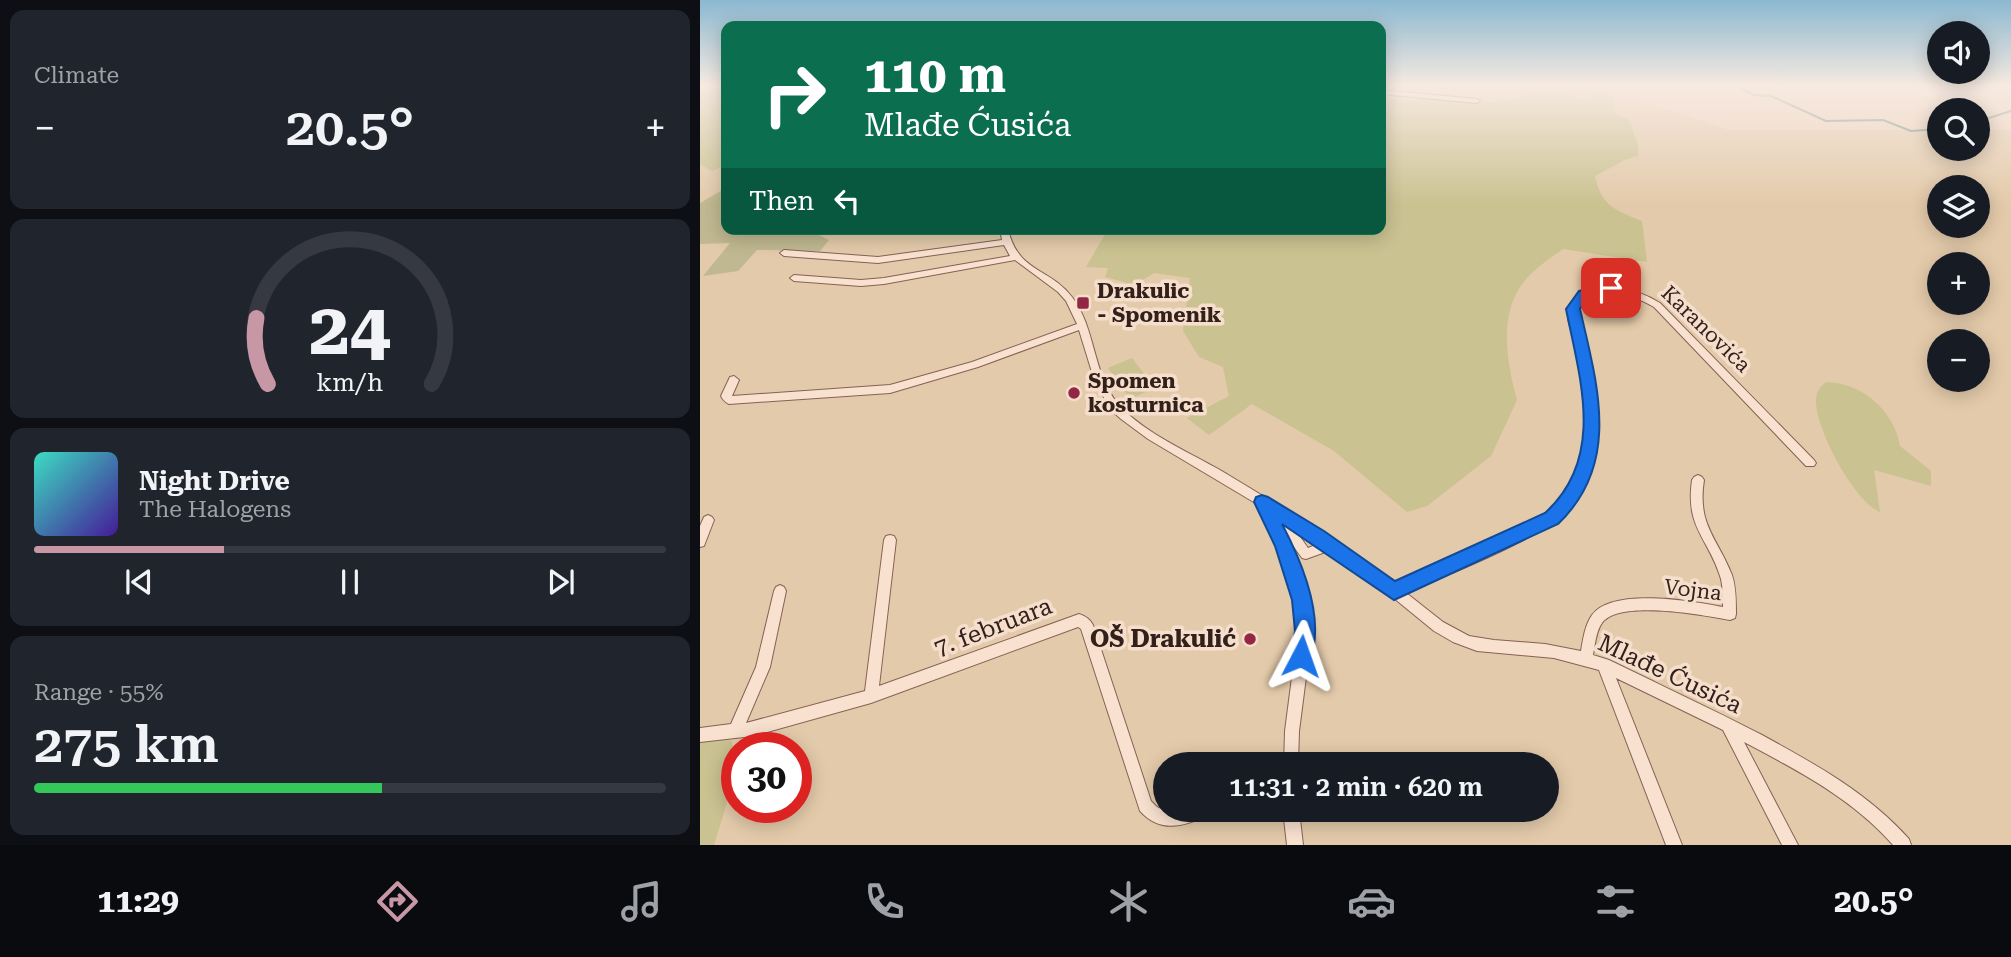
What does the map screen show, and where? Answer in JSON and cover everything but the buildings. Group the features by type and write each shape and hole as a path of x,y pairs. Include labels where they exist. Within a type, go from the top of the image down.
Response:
{"street":[{"name":"Mlađe Ćusića","path":"1004,235 1005,242 1014,258 1058,287 1069,298 1100,384 1115,408 1153,435 1329,545 1449,633 1485,646 1536,649 1586,658 1604,665 1727,724 1841,788 1886,823 1903,845"},
{"path":"784,253 878,260 1005,242"},
{"path":"794,278 861,283 884,281 1014,258"},
{"name":"Karanovića","path":"1394,591 1527,531 1551,518 1567,504 1587,464 1592,431 1591,394 1573,319 1573,309 1584,294 1611,288 1624,289 1657,305 1810,463"},
{"path":"734,380 726,396 729,400 890,389 975,365 1081,326"},
{"name":"Vojna","path":"1586,658 1595,622 1600,614 1608,609 1647,604 1672,605 1730,614 1727,577 1697,519 1694,498 1698,480"},
{"name":"Mlađe Ćusića","path":"1267,505 1306,554 1329,545"},
{"path":"1267,505 1284,545 1301,600 1305,631 1291,752"},
{"path":"700,542 709,520"},
{"path":"871,696 890,540"},
{"path":"735,732 762,667 780,591"},
{"name":"7. februara","path":"739,732 871,696 1079,620 1086,625 1145,806 1153,813"},
{"path":"1604,665 1674,845"},
{"path":"1727,724 1790,845"},
{"name":"7. februara","path":"700,735 721,734"},
{"path":"1292,822 1295,845"}],"shaded area":[{"path":"700,124 721,124 721,235 1386,235 1386,124 1712,124 1729,130 1927,130 1927,161 1990,161 1990,130 2011,130 2011,845 700,845"},
{"path":"700,124 721,124 721,167 712,171 700,164"},
{"path":"1386,124 1631,124 1638,144 1638,156 1595,176 1605,201 1624,214 1642,221 1647,262 1563,249 1525,280 1511,306 1507,333 1509,361 1517,400 1491,456 1427,506 1407,512 1334,451 1252,404 1209,435 1187,418 1229,396 1223,367 1199,357 1183,331 1190,278 1154,273 1135,285 1105,277 1108,268 1086,267 1105,235 1386,235"},
{"path":"721,191 721,235 819,235 829,240 820,251 757,250 738,271 703,276 730,243 700,244 700,203"},
{"path":"1132,358 1155,388 1130,399 1108,368"},
{"path":"1826,382 1852,387 1874,401 1891,421 1900,446 1931,471 1931,486 1874,470 1880,512 1870,505 1848,480 1822,429 1816,398"},
{"path":"700,733 721,738 721,822 714,845 700,845"}],"waterway":[{"path":"1894,124 1911,131 1927,130"}],"place":[{"name":"Drakulic - Spomenik","path":"1083,303"},
{"name":"Spomen kosturnica","path":"1074,393"},
{"name":"OŠ Drakulić","path":"1250,639"}],"route":[{"path":"1301,656 1305,631 1301,600 1284,545 1262,502 1318,537 1394,591 1551,518 1567,504 1578,486 1587,464 1592,431 1591,394 1573,309 1584,294 1611,288"}]}
